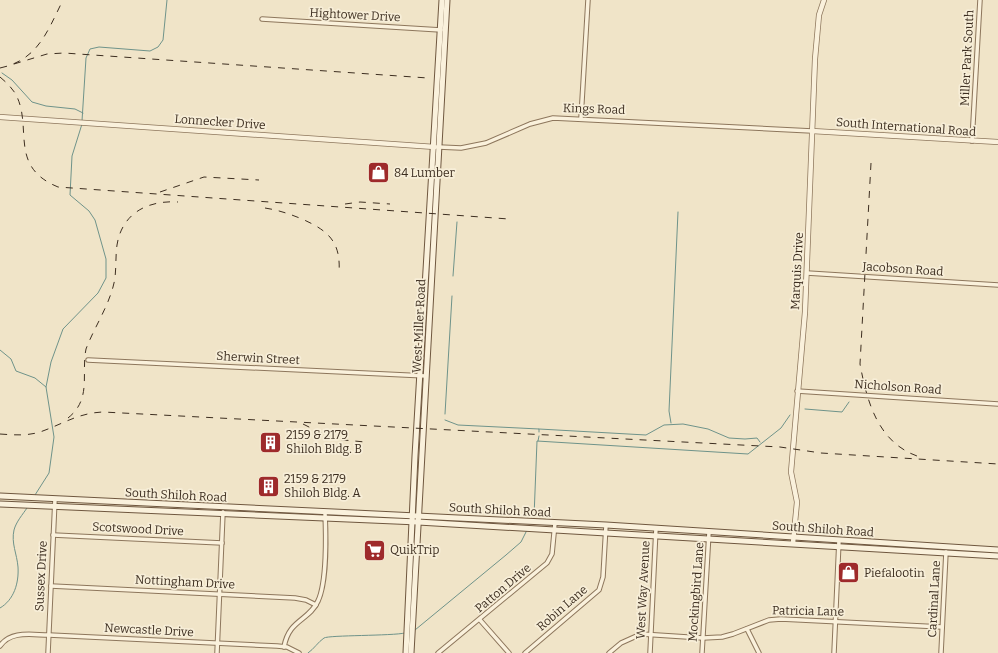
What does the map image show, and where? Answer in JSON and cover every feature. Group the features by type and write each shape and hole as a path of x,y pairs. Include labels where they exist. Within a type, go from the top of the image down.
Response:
{"main road":[{"name":"West Miller Road","path":"411,653 439,147 443,30 442,0"},
{"name":"West Miller Road","path":"412,519 433,147 443,30 448,0"},
{"name":"South Shiloh Road","path":"0,496 55,500 223,507 325,515 656,528 839,540 998,556"},
{"name":"South Shiloh Road","path":"0,504 222,514 325,515"},
{"path":"406,653 412,519"},
{"name":"South Shiloh Road","path":"419,519 794,544 947,550 998,550"}],"street":[{"path":"581,118 588,0"},
{"name":"Marquis Drive","path":"794,544 797,502 791,472 805,312 817,29 824,0"},
{"name":"Miller Park South","path":"972,141 980,0"},
{"name":"Hightower Drive","path":"262,19 443,30"},
{"name":"Lonnecker Drive","path":"0,117 439,147"},
{"name":"Kings Road","path":"439,147 471,147 493,141 530,124 553,118 581,118 812,131"},
{"name":"South International Road","path":"812,131 998,142"},
{"name":"Jacobson Road","path":"807,273 998,285"},
{"name":"Sherwin Street","path":"88,360 426,376"},
{"name":"Nicholson Road","path":"797,391 998,404"},
{"name":"Sussex Drive","path":"48,653 55,500"},
{"path":"217,653 223,507"},
{"path":"284,647 286,637 292,628 316,605 322,590 325,515"},
{"name":"Patton Drive","path":"438,653 480,620 547,563 552,554 555,523"},
{"name":"Robin Lane","path":"525,653 599,590 603,576 606,525"},
{"name":"West Way Avenue","path":"650,653 656,528"},
{"name":"Mockingbird Lane","path":"702,653 709,532"},
{"name":"Scotswood Drive","path":"53,535 222,543"},
{"path":"834,653 839,540"},
{"name":"Cardinal Lane","path":"941,653 947,550"},
{"name":"Nottingham Drive","path":"51,586 301,598 316,605"},
{"name":"Patricia Lane","path":"609,653 630,638 641,634 703,638 732,634 772,619 942,627"},
{"path":"480,620 509,653"},
{"path":"747,629 759,653"},
{"name":"Newcastle Drive","path":"0,646 6,638 12,635 49,635 284,647 299,653"}],"waterway":[{"path":"82,121 86,58 90,49 99,47 150,51 158,47 163,40 167,0"},
{"path":"2,73 12,80 32,102 46,106 75,109 83,113"},
{"path":"35,495 49,473 54,437 46,387 51,362 63,329 98,293 106,278 106,259 95,220 89,211 70,195 72,156 82,124"},
{"path":"671,423 669,411 678,212"},
{"path":"453,276 457,222"},
{"path":"445,414 452,296"},
{"path":"0,350 11,359 16,371 35,378 46,387"},
{"path":"805,409 842,412 849,402"},
{"path":"534,517 537,441 748,454 781,428 790,415"},
{"path":"445,420 458,425 539,429 539,432"},
{"path":"539,429 646,435 664,425 683,424 708,429 729,438 757,438 760,442"},
{"path":"538,441 539,436"},
{"path":"0,608 5,605 12,596 18,579 18,567 13,535 16,524 27,508"},
{"path":"415,630 521,542 527,530"},
{"path":"308,653 324,638 328,637 405,633"}],"railway":[{"path":"0,68 13,64 24,58 40,43 63,0"},
{"path":"14,64 47,54 64,53 428,78"},
{"path":"0,77 15,93 20,106 23,119 24,144 27,157 32,168 42,178 58,187 509,219"},
{"path":"871,163 860,364 866,392 876,419 893,441 904,450 917,456"},
{"path":"160,192 204,177 259,180"},
{"path":"68,418 75,411 83,394 86,349 113,287 117,245 124,224 138,211 147,206 157,203 178,202"},
{"path":"345,204 360,202 390,204"},
{"path":"265,208 284,212 302,219 326,233 335,245 338,253 339,273"},
{"path":"0,434 20,435 40,432 86,414 103,412 780,447 821,453 998,464"},
{"path":"303,424 333,439 365,442"}],"place":[{"name":"84 Lumber","path":"379,173"},
{"name":"2159 & 2179 Shiloh Bldg. B","path":"271,442"},
{"name":"2159 & 2179 Shiloh Bldg. A","path":"268,486"},
{"name":"QuikTrip","path":"375,550"},
{"name":"Piefalootin","path":"848,573"}]}
